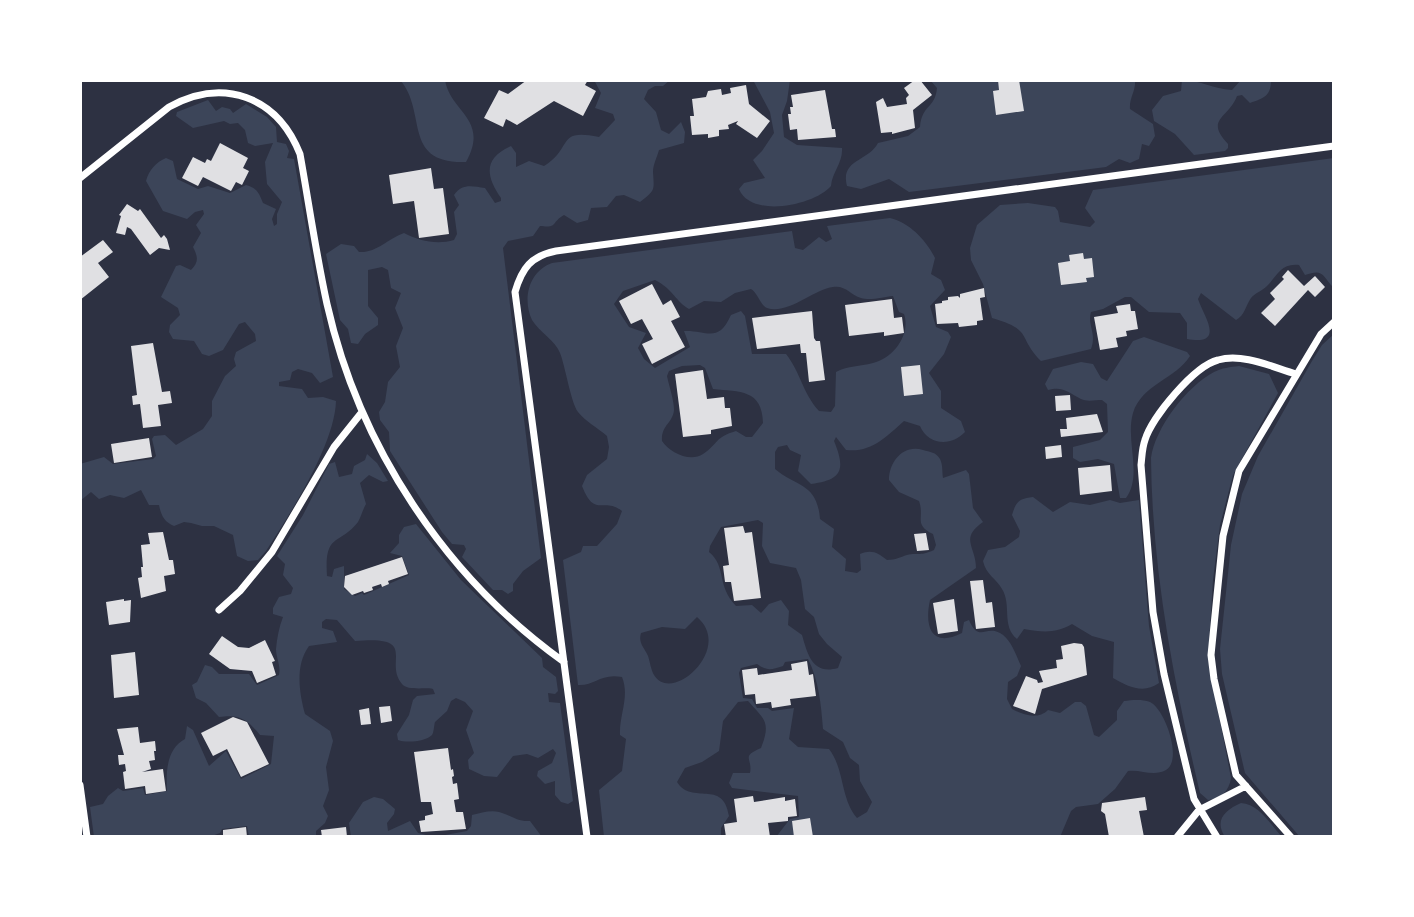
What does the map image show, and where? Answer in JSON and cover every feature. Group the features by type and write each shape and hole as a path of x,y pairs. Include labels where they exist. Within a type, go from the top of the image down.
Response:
{"street":[{"path":"80,178 169,107 185,98 206,92 240,94 275,115 295,139 300,154 328,305 362,412 418,514 462,569 532,638 564,662"},
{"path":"587,837 515,292 520,273 533,258 556,251 1334,146"},
{"path":"1291,837 1236,775 1211,655 1223,536 1239,471 1321,334 1334,322"},
{"path":"1217,837 1194,799 1164,674 1153,612 1141,465 1144,442 1153,422 1196,372 1217,360 1241,358 1296,374"},
{"path":"219,610 240,591 272,552 334,447 362,412"},
{"path":"80,785 87,837"},
{"path":"1177,837 1199,810 1246,786"}],"shaded area":[{"path":"400,80 445,80 474,136 466,162 432,155 419,134 413,107"},
{"path":"594,80 670,80 663,86 648,90 644,99 656,112 661,130 669,134 681,122 685,132 684,143 659,150 653,169 653,189 640,202 624,195 616,196 607,207 591,208 588,220 577,223 564,215 552,226 540,226 533,236 508,241 503,248 541,558 523,571 513,584 513,591 508,594 493,590 462,557 466,549 464,545 452,544 442,532 390,451 389,432 380,420 379,412 385,402 388,382 400,367 396,346 403,328 395,308 401,293 391,288 388,270 382,267 368,270 368,306 378,318 378,325 365,334 358,344 351,343 348,329 340,320 326,254 341,244 365,252 404,233 428,241 454,240 457,234 454,212 459,205 454,195 457,191 468,186 485,188 495,203 501,201 492,182 490,168 502,151 511,146 516,153 516,167 529,161 544,166 559,153 570,137 599,137 615,120 613,114 595,108 601,93"},
{"path":"753,80 790,80 782,115 784,137 797,145 842,148 831,186 823,193 798,203 769,206 756,204 739,189 744,183 765,178 753,160 774,133 770,112"},
{"path":"930,80 1135,80 1130,109 1153,124 1155,136 1149,146 1142,144 1139,159 1130,163 1119,159 1106,167 909,192 889,179 861,189 847,186 847,171 878,143 908,136 920,127 923,114 936,95 937,88"},
{"path":"1182,80 1232,90 1241,80 1271,80 1266,96 1250,103 1242,95 1237,96 1220,119 1218,129 1228,144 1225,151 1194,155 1175,134 1154,121 1152,110 1163,96 1181,91"},
{"path":"208,100 216,111 222,107 233,113 246,104 267,117 276,127 277,142 286,144 289,151 287,158 294,159 333,377 320,383 312,373 298,369 292,372 290,380 279,382 279,386 302,389 308,398 323,397 336,401 334,418 320,458 298,499 266,551 258,560 248,561 237,556 233,535 214,526 184,522 174,526 164,518 159,505 149,505 141,490 124,498 110,495 99,499 91,492 80,501 80,464 104,457 113,464 153,459 156,456 154,436 165,435 176,445 203,429 212,416 212,401 225,376 236,366 236,352 256,341 255,334 245,322 239,324 223,350 209,356 202,354 194,341 173,339 169,332 170,325 180,315 178,308 161,297 176,266 191,270 195,264 197,257 193,247 201,233 196,225 204,214 203,210 195,212 187,219 163,211 146,181 159,162 166,158 173,161 177,179 198,189 208,186 230,193 246,185 253,188 263,203 276,209 272,219 274,226 277,224 282,202 267,184 265,162 273,143 255,146 248,143 245,130 238,123 224,121 193,128 176,116 177,112"},
{"path":"1334,158 1334,288 1319,273 1305,275 1299,265 1288,266 1253,296 1236,320 1201,293 1198,299 1209,334 1199,340 1187,339 1187,323 1180,313 1149,312 1131,297 1125,297 1091,312 1091,349 1041,361 1020,331 992,318 983,284 971,260 970,248 977,225 1000,205 1028,203 1055,207 1060,222 1090,227 1095,222 1085,208 1093,190"},
{"path":"890,218 911,228 927,245 935,258 931,274 941,280 945,290 930,306 936,327 948,332 951,337 944,354 929,373 941,391 941,408 961,421 965,432 953,440 940,442 928,437 920,426 904,421 878,443 863,449 846,450 836,437 834,441 840,466 839,472 829,480 811,484 798,471 801,455 787,445 778,447 775,452 775,469 811,492 820,519 834,529 832,547 846,559 845,571 857,573 861,570 860,554 871,552 890,560 929,552 936,545 933,534 921,524 919,501 899,492 889,480 898,456 916,449 935,454 941,461 943,478 966,470 973,508 983,522 970,538 976,568 930,600 928,619 932,633 937,637 952,637 962,633 964,622 969,620 976,631 995,631 1004,636 1021,666 1017,676 1008,682 1007,699 1012,709 1021,713 1035,716 1048,710 1060,713 1075,702 1081,702 1086,706 1094,735 1099,737 1117,720 1117,711 1124,701 1140,700 1156,707 1166,724 1173,756 1166,770 1156,773 1128,771 1115,789 1098,804 1076,807 1071,811 1060,837 776,837 790,819 799,817 798,796 732,788 729,783 733,773 750,773 749,756 761,748 766,732 765,722 748,701 738,702 723,721 719,751 685,768 677,782 691,792 714,795 726,805 729,816 721,828 721,837 604,837 599,790 622,771 626,739 620,735 624,684 622,677 614,676 578,685 563,560 581,552 583,546 597,546 617,524 622,511 610,505 591,502 582,486 587,475 607,459 607,436 575,407 558,349 539,329 529,312 530,287 538,272 552,263 792,231 795,248 803,250 819,237 826,242 832,239 827,226","holes":["655,280 689,309 704,301 721,302 735,293 751,289 767,308 775,309 837,287 865,299 893,296 906,322 903,337 888,356 836,372 835,406 831,412 819,411 786,354 752,354 745,316 741,311 731,315 716,333 684,331 690,347 655,368 644,359 638,348 646,333 629,327 614,304 623,291","700,365 705,368 713,389 740,392 754,398 762,412 763,423 752,437 736,431 729,433 703,454 692,457 680,455 665,445 662,436 674,410 667,376 669,371 682,366","758,520 763,523 762,546 770,563 796,568 805,609 814,617 819,634 842,657 838,668 823,669 813,662 802,635 788,625 789,611 781,600 769,604 761,613 752,605 736,606 726,591 718,564 709,552 721,527","697,617 707,630 708,643 704,657 696,669 674,683 663,682 654,675 640,640 641,633 662,627 685,629","808,659 812,667 823,729 843,742 850,758 859,765 860,781 872,802 867,812 857,818 829,749 798,747 789,739 794,708 772,711 757,708 752,699 743,698 741,668 757,664 769,669 783,666 785,662"]},
{"path":"1334,334 1334,837 1300,837 1245,773 1222,674 1220,649 1231,545 1242,494 1258,456 1312,361"},
{"path":"1144,337 1187,352 1190,356 1137,403 1131,423 1133,479 1126,498 1120,498 1114,464 1098,459 1080,462 1073,458 1073,447 1100,440 1108,432 1107,404 1102,400 1083,400 1062,390 1048,390 1045,384 1053,369 1081,362 1093,364 1101,378 1107,381 1133,341"},
{"path":"1239,366 1269,374 1278,393 1233,475 1220,525 1208,659 1231,778 1224,794 1208,800 1200,793 1166,627 1155,543 1151,458 1159,434 1183,397 1214,372"},
{"path":"367,454 388,481 383,482 369,475 360,483 366,504 358,522 330,546 327,576 332,577 334,569 344,566 344,589 355,596 409,575 402,556 390,553 399,543 404,527 416,524 461,580 542,658 543,667 556,677 558,691 548,693 549,702 560,703 573,801 568,804 561,802 555,795 555,781 545,784 537,776 538,771 552,763 556,753 553,749 538,758 527,754 513,756 497,777 484,776 469,769 468,760 474,753 466,730 473,711 456,698 435,722 433,734 429,737 415,741 398,740 397,734 409,715 413,700 417,696 435,694 433,689 402,684 397,676 396,652 387,642 355,641 337,620 326,619 322,622 322,628 333,631 337,642 309,646 302,662 300,679 305,714 330,731 333,741 326,767 329,790 323,806 328,816 316,831 316,837 249,837 247,826 222,829 209,837 94,837 90,807 103,804 118,788 123,791 143,788 145,795 167,791 168,762 174,749 185,739 187,726 193,730 209,766 226,751 241,779 271,764 274,736 260,735 247,721 238,717 219,717 206,703 196,698 192,685 197,682 205,665 219,674 249,674 257,685 279,675 276,649 283,617 273,614 273,608 279,597 291,594 293,588 283,575 285,564 277,556 303,515 329,464 335,462 339,477 352,474 354,466 365,460"},
{"path":"1033,497 1053,512 1070,502 1090,505 1110,500 1120,503 1139,500 1149,626 1159,683 1148,688 1136,688 1113,678 1114,642 1092,636 1072,624 1048,631 1024,629 1017,639 1012,634 1005,595 983,561 988,550 1005,547 1019,537 1013,511 1021,500"},
{"path":"374,797 383,799 395,809 387,823 388,831 410,821 418,833 434,837 351,837 349,823 363,802"},
{"path":"1241,803 1259,811 1282,837 1225,837 1221,826 1223,816"},
{"path":"492,811 530,821 542,837 434,837 467,831 472,815"}],"building":[{"path":"527,80 588,80 585,85 596,91 583,116 554,101 517,125 506,119 503,127 484,118 499,90 508,94"},
{"path":"920,80 932,95 913,110 915,128 892,134 881,133 876,102 883,98 887,107 907,104 909,95 904,88"},
{"path":"998,80 1019,80 1024,111 996,115 993,91 999,90"},
{"path":"746,85 749,104 770,121 757,138 736,124 738,121 728,125 729,129 719,130 719,136 708,138 708,134 692,135 692,99 706,97 708,91 721,89 722,95 731,93 730,88"},
{"path":"825,90 836,137 798,140 797,129 790,130 788,114 791,114 790,107 793,107 791,95"},
{"path":"220,143 248,158 243,168 249,171 242,185 236,182 231,191 203,177 198,186 182,178 193,157 205,163 207,159 211,161"},
{"path":"431,168 434,189 443,188 449,234 419,238 414,201 393,204 389,175"},
{"path":"127,204 138,211 140,209 161,238 164,235 167,239 170,250 159,248 150,255 131,229 127,227 125,235 116,233 119,215"},
{"path":"103,240 113,252 98,263 109,277 80,300 80,257"},
{"path":"1083,253 1084,259 1092,258 1094,277 1086,278 1087,282 1061,285 1058,263 1070,261 1069,255"},
{"path":"1288,270 1304,286 1315,276 1325,287 1315,297 1308,290 1275,326 1261,313 1275,299 1270,293"},
{"path":"652,284 663,305 671,300 680,317 671,321 685,347 652,364 642,344 653,339 642,319 631,324 619,301"},
{"path":"984,288 985,297 980,298 983,320 977,321 977,325 959,327 958,323 937,324 935,304 948,300 948,297 960,298 960,294"},
{"path":"892,299 894,318 902,317 904,333 849,336 845,305"},
{"path":"1130,304 1131,311 1135,311 1138,329 1126,331 1127,336 1116,338 1118,347 1100,350 1094,317 1118,313 1116,306"},
{"path":"812,311 814,338 820,341 825,380 809,382 806,353 801,353 800,344 757,349 752,318"},
{"path":"153,343 162,392 170,391 172,403 158,405 161,426 143,428 140,404 133,405 132,396 137,395 131,346"},
{"path":"920,365 923,394 904,396 901,367"},
{"path":"703,370 707,399 724,397 725,408 730,408 732,426 711,430 711,434 683,437 675,374"},
{"path":"1070,395 1071,410 1056,411 1055,396"},
{"path":"1097,414 1103,432 1061,437 1060,429 1067,429 1066,418"},
{"path":"149,438 152,457 114,463 111,444"},
{"path":"1061,445 1062,457 1046,459 1045,447"},
{"path":"1110,465 1112,491 1080,495 1078,468"},
{"path":"743,526 745,533 752,532 761,598 734,601 731,582 725,582 723,566 729,565 724,528"},
{"path":"163,532 175,574 164,576 166,591 141,598 138,578 142,577 143,567 141,545 150,544 148,533"},
{"path":"926,533 929,550 917,551 914,534"},
{"path":"402,557 408,574 388,581 389,584 352,595 344,587 345,576"},
{"path":"983,580 986,603 992,602 995,627 976,629 970,581"},
{"path":"954,599 958,631 938,634 933,603"},
{"path":"131,600 130,622 109,625 106,602"},
{"path":"222,636 238,647 249,648 265,640 275,661 272,662 276,675 257,683 252,671 230,669 209,654"},
{"path":"1074,643 1084,647 1087,675 1042,689 1035,714 1013,706 1026,676 1038,683 1043,682 1039,671 1057,668 1056,660 1063,659 1061,646"},
{"path":"135,652 139,695 114,698 111,655"},
{"path":"807,661 809,675 813,674 816,696 790,699 791,705 772,708 771,702 756,704 755,694 745,695 742,670 757,668 758,675 792,670 791,664"},
{"path":"390,706 392,721 381,723 379,707"},
{"path":"369,708 371,724 361,725 359,710"},
{"path":"233,717 247,722 269,764 241,777 227,749 213,756 201,733"},
{"path":"138,727 140,743 155,741 156,751 155,760 149,761 151,769 142,772 163,769 166,791 146,794 145,786 125,789 125,764 119,765 118,755 124,755 117,729"},
{"path":"448,748 453,784 457,783 459,799 454,800 456,812 463,812 466,829 421,832 419,821 433,814 431,802 421,802 414,752"},
{"path":"753,796 754,802 785,797 785,801 795,799 797,816 788,817 788,821 768,823 770,837 726,837 724,824 737,822 734,799"},
{"path":"1145,797 1147,810 1139,811 1144,837 1109,837 1105,814 1101,811 1102,803"},
{"path":"810,818 813,837 794,837 792,821"},
{"path":"246,827 247,837 223,837 223,830"},
{"path":"346,827 347,837 322,837 321,830"}]}
